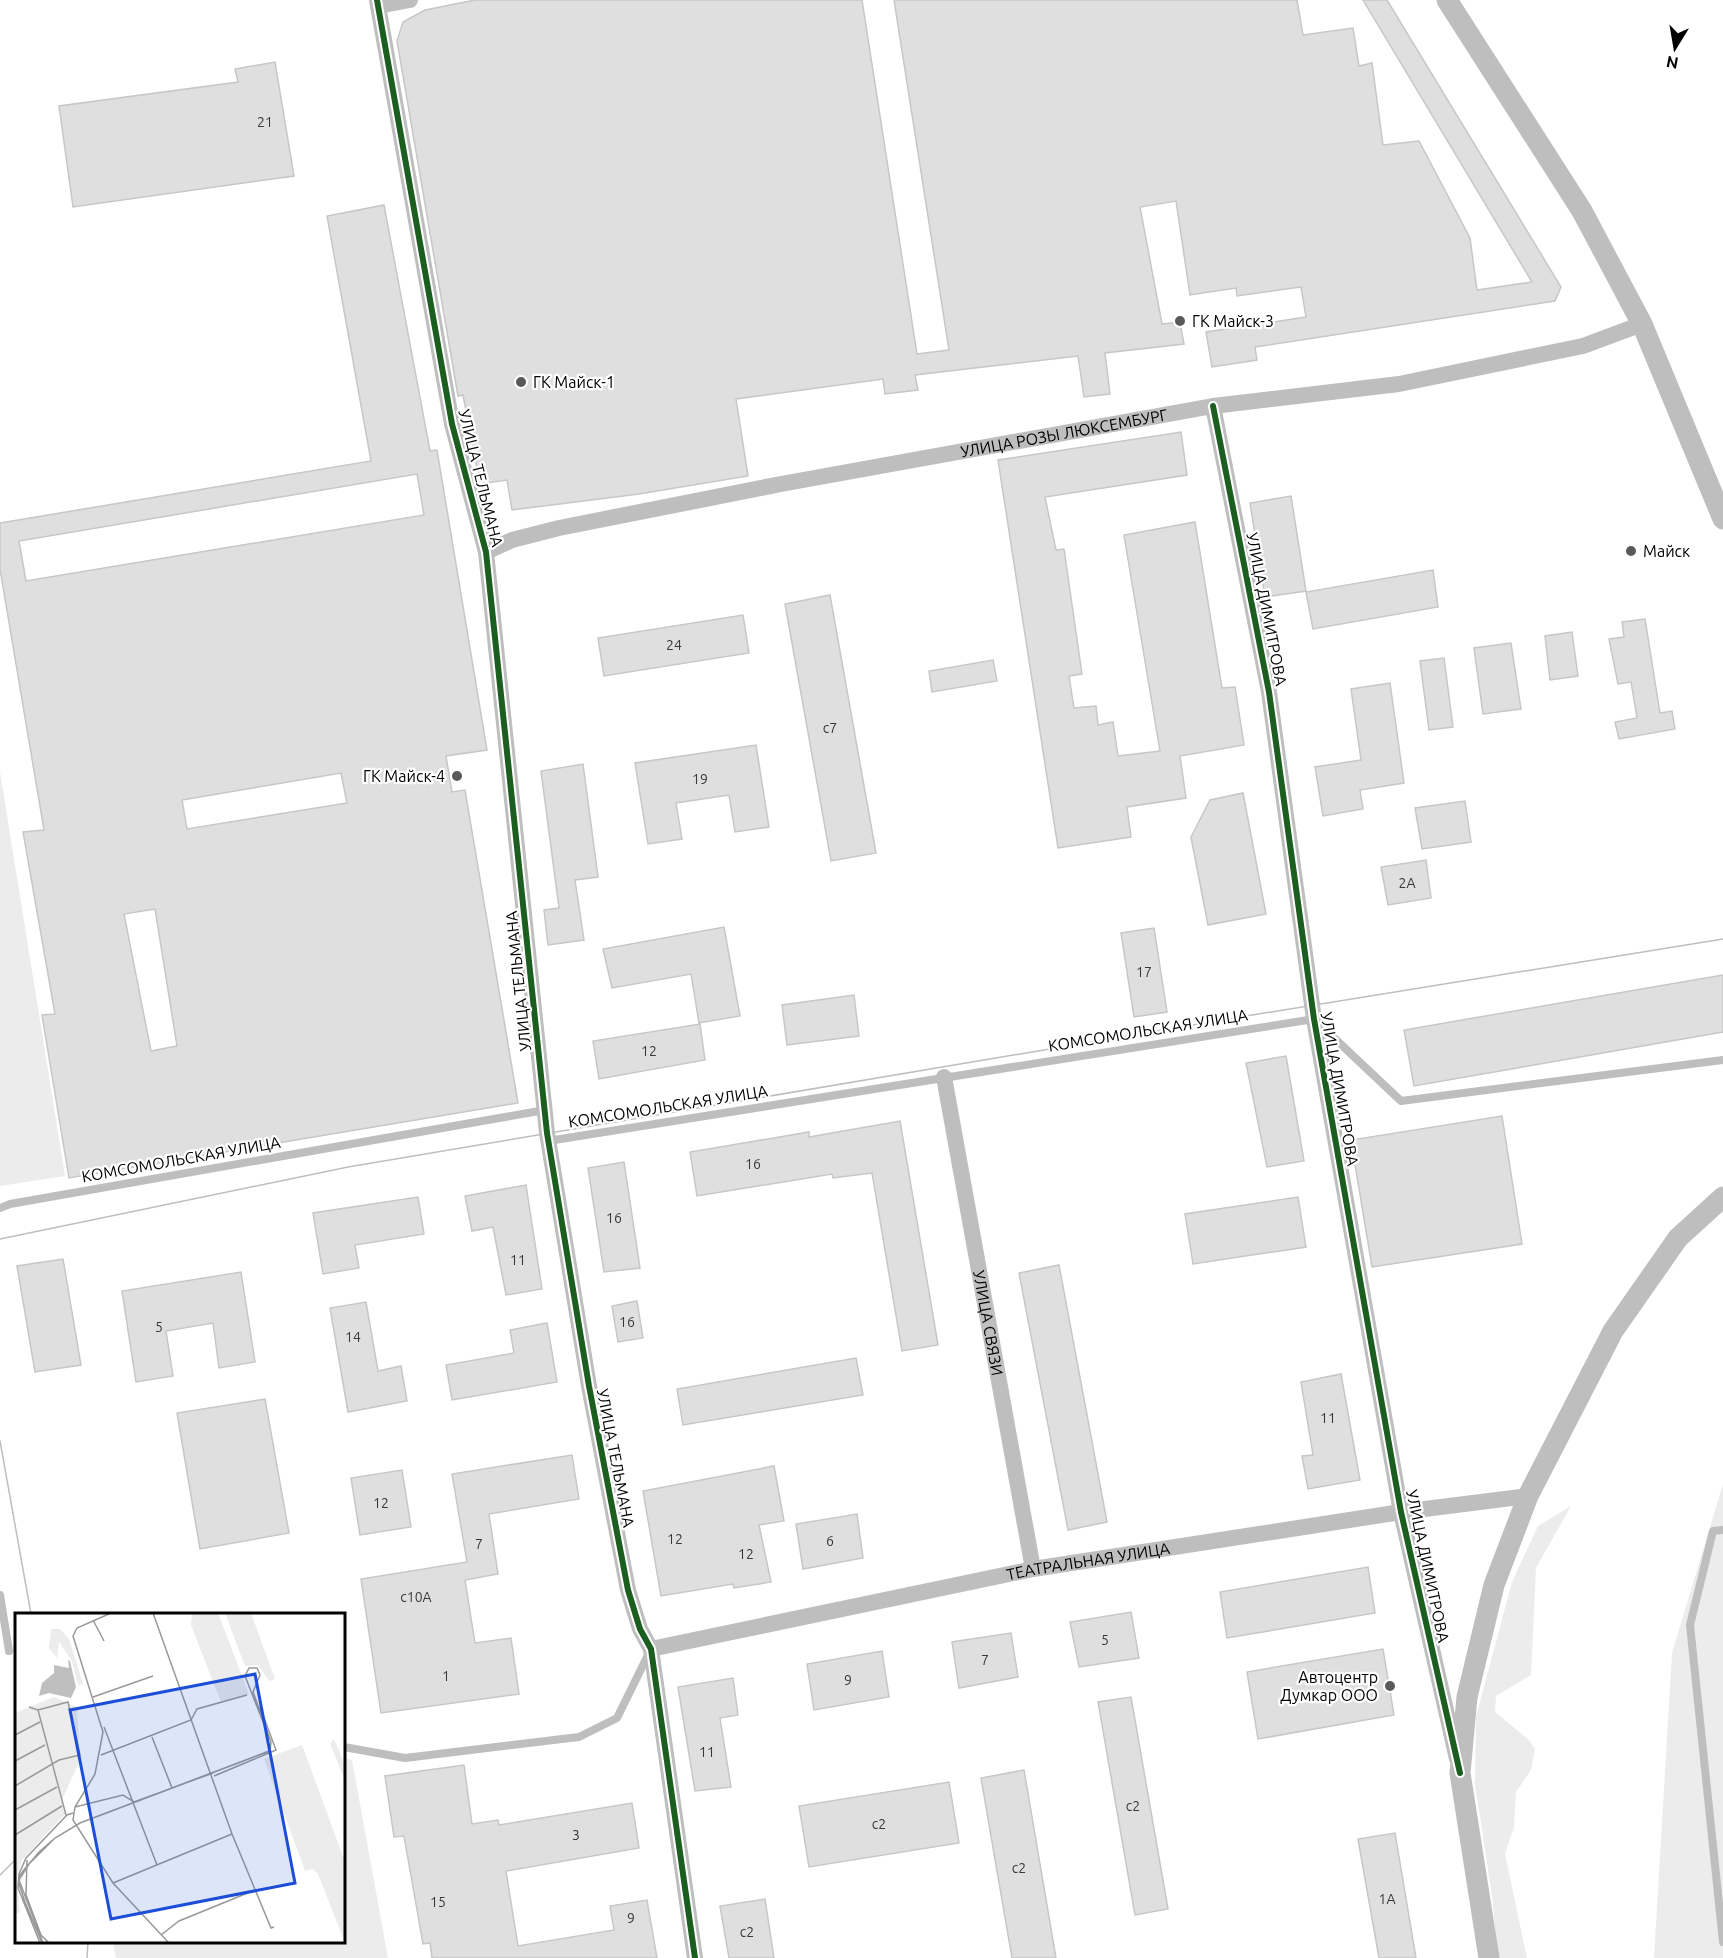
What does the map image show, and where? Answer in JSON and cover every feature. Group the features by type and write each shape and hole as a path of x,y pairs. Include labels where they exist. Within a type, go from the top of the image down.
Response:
{"street":[{"path":"378,3 410,0"},
{"path":"1447,0 1582,211 1642,324 1723,519"},
{"name":"УЛИЦА ТЕЛЬМАНА","path":"378,3 452,424 486,552 510,758 548,1141 589,1386 628,1590 640,1629 651,1649 695,1958"},
{"name":"УЛИЦА РОЗЫ ЛЮКСЕМБУРГ","path":"486,552 512,540 558,528 781,484 1213,406 1399,384 1583,346 1642,324"},
{"name":"УЛИЦА ДИМИТРОВА","path":"1213,406 1269,692 1314,1019 1401,1512 1460,1773"},
{"name":"УЛИЦА СВЯЗИ","path":"944,1077 1033,1569"},
{"path":"1489,1958 1460,1773 1467,1697 1494,1585 1528,1496 1613,1331 1678,1238 1723,1197"},
{"name":"ТЕАТРАЛЬНАЯ УЛИЦА","path":"651,1649 1033,1569 1401,1512 1528,1496"}],"lane":[{"path":"1314,1019 1401,1101 1723,1060"},
{"name":"КОМСОМОЛЬСКАЯ УЛИЦА","path":"548,1141 1314,1019"},
{"name":"КОМСОМОЛЬСКАЯ УЛИЦА","path":"0,1208 10,1204 545,1110"},
{"path":"1723,1530 1713,1530 1690,1625 1723,1942"},
{"path":"0,1595 9,1652"},
{"path":"345,1747 405,1758 579,1737 617,1718 651,1649"}],"shaded area":[{"path":"0,772 65,1176 0,1186"},
{"path":"1723,1484 1723,1958 1654,1958 1672,1653"},
{"path":"1571,1506 1536,1568 1531,1675 1496,1696 1495,1712 1529,1740 1535,1749 1531,1770 1516,1792 1514,1827 1505,1854 1527,1958 1498,1958 1492,1896 1475,1784 1476,1717 1512,1582 1538,1526"},
{"path":"345,1758 352,1760 388,1958 116,1958 113,1943 345,1943"}],"building":[{"path":"475,0 862,0 917,354 949,350 894,0 1297,0 1303,35 1353,28 1359,66 1372,63 1383,145 1419,141 1470,238 1477,290 1532,282 1363,0 1387,0 1561,287 1555,301 1255,347 1257,360 1212,367 1206,332 1306,317 1301,287 1237,296 1236,288 1190,295 1176,201 1140,207 1162,324 1180,322 1184,344 1105,353 1110,394 1084,397 1078,356 915,375 918,390 885,394 883,379 736,399 748,476 639,494 512,510 507,480 480,484 463,395 458,396 397,41 403,22 425,10"},
{"path":"275,62 294,176 73,207 59,106 238,82 235,69"},
{"path":"384,205 430,451 437,450 487,750 446,756 452,792 465,790 518,1103 69,1178 42,1015 55,1014 23,832 44,830 0,569 0,523 371,461 327,216","holes":["417,474 424,515 26,581 19,541","341,773 347,803 187,829 182,800","155,909 177,1046 151,1051 124,914"]},
{"path":"1181,432 1187,475 1045,497 1056,550 1064,549 1082,674 1069,676 1074,708 1096,706 1098,725 1113,722 1118,756 1160,751 1124,535 1195,522 1222,688 1235,687 1244,745 1180,756 1186,798 1127,807 1131,837 1058,848 998,460"},
{"path":"1291,496 1306,591 1265,597 1250,503"},
{"path":"1433,570 1438,607 1313,629 1306,592"},
{"path":"830,595 876,853 831,861 785,604"},
{"path":"743,615 749,653 604,676 598,638"},
{"path":"1645,619 1660,713 1672,711 1675,729 1619,739 1615,722 1637,718 1631,682 1618,684 1609,639 1624,637 1622,622"},
{"path":"1572,632 1578,676 1550,680 1545,636"},
{"path":"1511,643 1521,709 1483,714 1474,648"},
{"path":"1444,658 1453,727 1429,730 1420,661"},
{"path":"993,660 997,681 932,692 929,671"},
{"path":"1390,683 1404,783 1360,790 1363,809 1323,816 1315,767 1361,760 1351,689"},
{"path":"756,745 769,827 735,832 729,795 676,803 682,839 648,844 635,763"},
{"path":"583,764 598,877 575,880 584,940 548,945 544,910 559,908 541,771"},
{"path":"1243,793 1266,914 1208,925 1191,837 1210,800"},
{"path":"1465,801 1471,842 1422,849 1415,808"},
{"path":"1426,860 1431,898 1388,905 1381,867"},
{"path":"724,927 740,1016 699,1023 691,974 612,988 603,949"},
{"path":"1154,928 1167,1012 1134,1017 1121,933"},
{"path":"1723,975 1723,1032 1414,1086 1404,1030"},
{"path":"854,995 859,1036 787,1045 782,1005"},
{"path":"700,1024 705,1060 599,1079 593,1041"},
{"path":"1286,1056 1304,1161 1267,1167 1246,1063"},
{"path":"1502,1116 1522,1244 1372,1267 1351,1140"},
{"path":"900,1121 938,1345 902,1351 872,1173 833,1178 832,1174 697,1196 690,1152 809,1132 809,1137"},
{"path":"624,1162 640,1268 604,1272 588,1168"},
{"path":"526,1185 542,1289 506,1295 493,1227 472,1231 465,1196"},
{"path":"418,1197 424,1234 355,1245 359,1268 323,1274 313,1213"},
{"path":"1298,1197 1306,1247 1193,1264 1185,1214"},
{"path":"63,1259 81,1365 35,1372 17,1266"},
{"path":"1059,1265 1107,1522 1068,1530 1019,1273"},
{"path":"241,1272 255,1362 219,1368 213,1323 166,1331 173,1376 136,1382 122,1291"},
{"path":"637,1301 643,1338 618,1342 612,1306"},
{"path":"366,1302 378,1371 401,1366 407,1401 348,1412 330,1308"},
{"path":"547,1323 557,1382 452,1400 446,1365 514,1353 510,1330"},
{"path":"856,1358 863,1395 683,1425 677,1389"},
{"path":"1341,1374 1360,1480 1308,1489 1302,1456 1313,1455 1301,1382"},
{"path":"265,1399 289,1533 200,1549 177,1413"},
{"path":"572,1455 579,1499 489,1514 498,1574 465,1580 475,1643 511,1638 519,1694 381,1713 361,1579 467,1562 452,1474"},
{"path":"774,1466 784,1521 759,1525 771,1582 734,1588 733,1584 661,1596 643,1491"},
{"path":"402,1470 411,1527 360,1535 351,1478"},
{"path":"857,1514 863,1558 803,1569 796,1524"},
{"path":"1368,1567 1375,1613 1227,1638 1220,1592"},
{"path":"1131,1612 1139,1658 1079,1667 1070,1622"},
{"path":"1011,1633 1018,1677 959,1688 952,1642"},
{"path":"1383,1649 1394,1715 1258,1739 1247,1672"},
{"path":"882,1651 889,1697 814,1710 807,1664"},
{"path":"733,1678 738,1715 720,1718 731,1787 695,1791 678,1687"},
{"path":"1131,1697 1168,1909 1135,1915 1098,1702"},
{"path":"464,1765 472,1824 498,1820 499,1825 632,1803 639,1848 506,1871 518,1946 614,1930 610,1906 647,1900 657,1958 432,1958 430,1943 423,1944 404,1836 394,1837 385,1776"},
{"path":"1024,1770 1056,1958 1012,1958 981,1778"},
{"path":"949,1782 959,1843 809,1867 799,1806"},
{"path":"1395,1833 1416,1958 1379,1958 1358,1839"},
{"path":"765,1899 774,1958 729,1958 720,1906"}],"tram line":[{"path":"0,1239 348,1167 1240,1017 1723,939"},
{"path":"0,1441 31,1613"},
{"path":"0,1875 15,1860"},
{"path":"87,1958 88,1943"}],"cycle path":[{"path":"377,0 452,424 486,552 547,1133 589,1386 628,1590 640,1629 651,1649 695,1958"},
{"path":"1213,406 1269,692 1314,1019 1401,1512 1460,1773"}],"place":[{"name":"ГК Майск-3","path":"1180,321"},
{"name":"ГК Майск-1","path":"521,382"},
{"name":"Майск","path":"1631,551"},
{"name":"ГК Майск-4","path":"457,776"},
{"name":"Автоцентр Думкар ООО","path":"1390,1686"}]}
